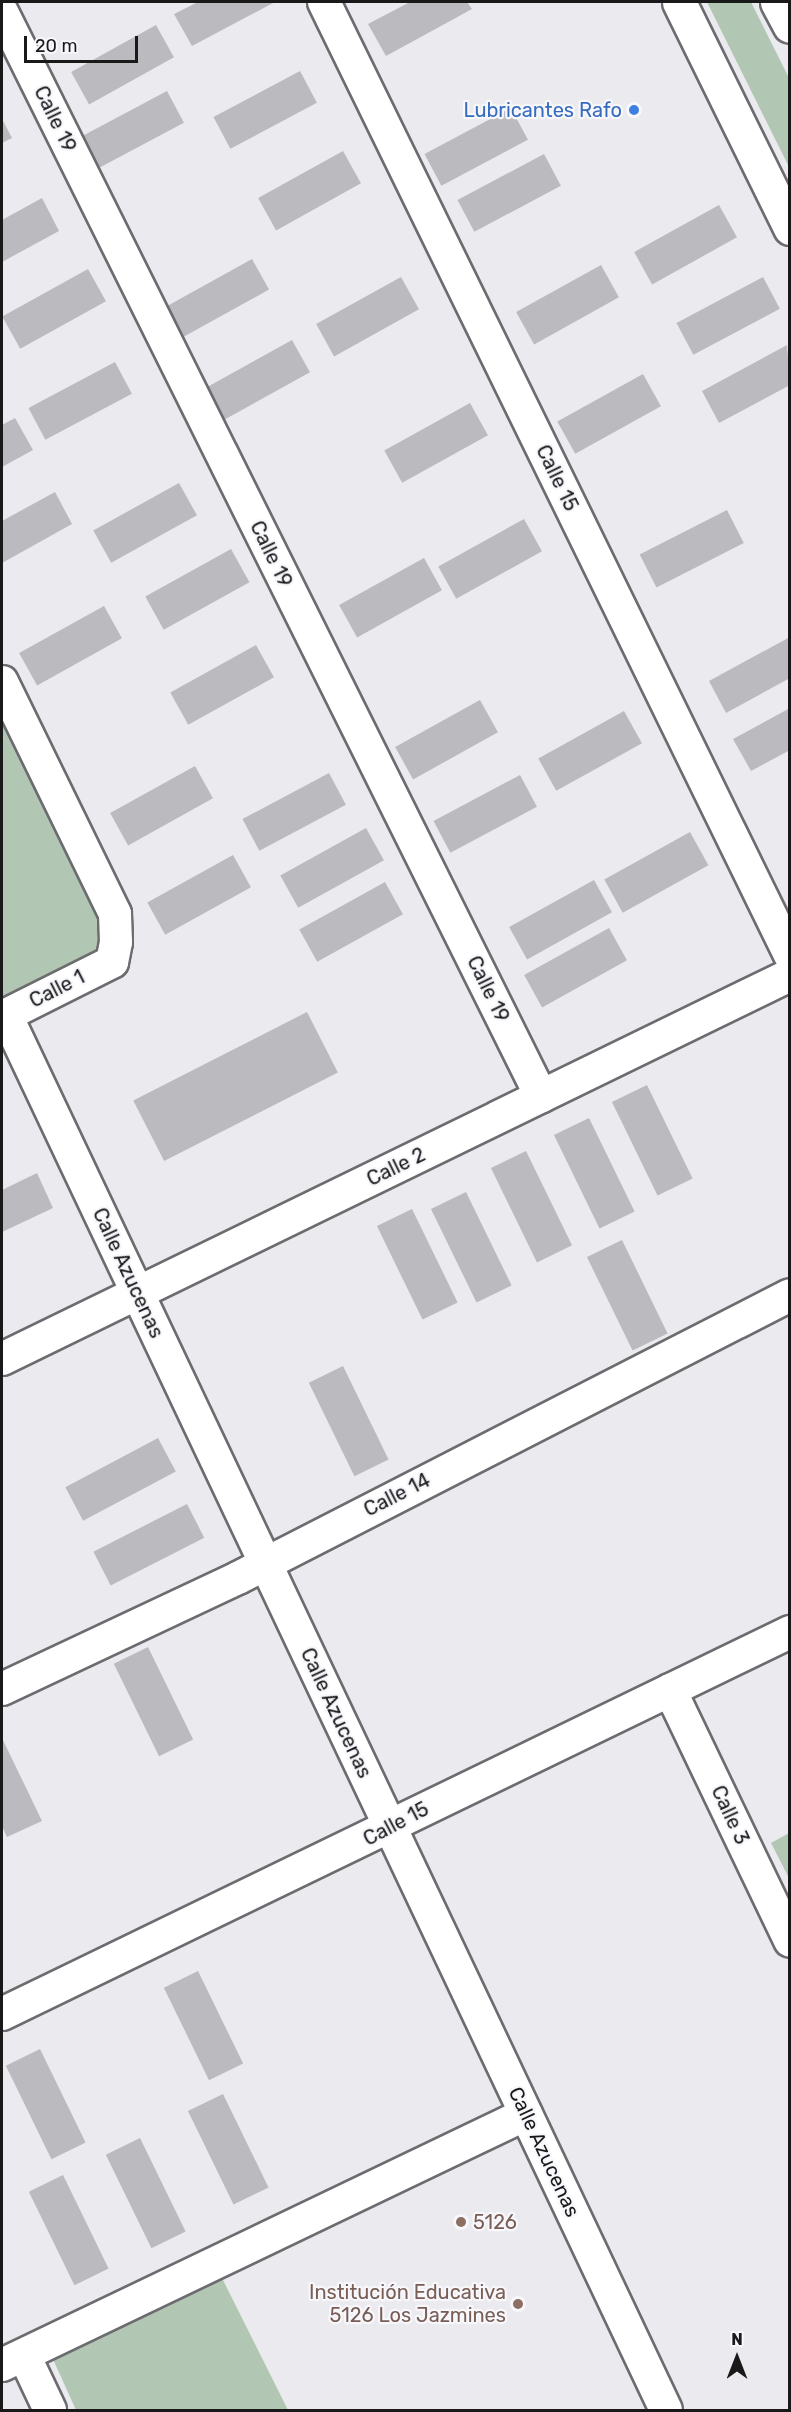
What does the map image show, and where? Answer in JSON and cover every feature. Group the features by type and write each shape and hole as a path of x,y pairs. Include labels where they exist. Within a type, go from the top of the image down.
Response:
{"main road":[{"path":"679,2 789,228"},
{"path":"777,2 789,26"}],"street":[{"name":"Calle 15","path":"324,2 789,955"},
{"name":"Calle 19","path":"2,12 541,1096"},
{"name":"Calle 1","path":"2,682 115,914 112,962 4,1016"},
{"name":"Calle 2","path":"2,1359 789,975"},
{"name":"Calle Azucenas","path":"4,1016 666,2410"},
{"name":"Calle 14","path":"2,1689 265,1563 789,1294"},
{"name":"Calle 15","path":"2,2014 789,1632"},
{"name":"Calle 3","path":"670,1690 789,1941"},
{"path":"50,2410 13,2360 526,2114"}],"green space":[{"path":"707,2 751,2 789,78 789,167"},
{"path":"2,714 103,916 99,955 2,1007"},
{"path":"789,1833 789,1878 771,1843"},
{"path":"222,2278 288,2410 76,2410 52,2357"}],"building":[{"path":"198,2 275,2 192,46 174,14"},
{"path":"410,2 467,2 472,9 386,56 368,24"},
{"path":"156,25 174,57 89,104 71,72"},
{"path":"300,71 317,103 230,149 213,117"},
{"path":"167,91 184,123 97,169 80,137"},
{"path":"511,108 528,140 441,186 424,154"},
{"path":"2,119 12,138 2,143"},
{"path":"343,151 361,183 276,230 258,198"},
{"path":"544,154 561,186 474,232 457,200"},
{"path":"42,198 59,231 2,262 2,220"},
{"path":"719,205 737,237 652,284 634,252"},
{"path":"252,259 269,290 183,337 166,307"},
{"path":"601,265 619,297 534,344 516,312"},
{"path":"88,269 106,301 20,349 2,317"},
{"path":"401,277 419,309 334,356 316,324"},
{"path":"763,277 780,309 693,355 676,323"},
{"path":"292,340 310,372 224,420 206,388"},
{"path":"787,345 790,385 719,423 702,391"},
{"path":"115,362 132,394 45,440 28,408"},
{"path":"643,374 661,406 575,454 557,422"},
{"path":"470,403 488,435 402,483 384,451"},
{"path":"15,418 33,450 2,467 2,425"},
{"path":"179,483 197,515 111,563 93,531"},
{"path":"55,492 72,524 2,563 2,521"},
{"path":"727,510 744,543 656,587 640,554"},
{"path":"524,519 542,551 456,599 438,567"},
{"path":"231,549 249,582 164,630 145,597"},
{"path":"424,558 442,590 357,637 339,605"},
{"path":"104,606 122,638 37,685 19,653"},
{"path":"790,637 790,678 726,713 709,681"},
{"path":"256,645 274,677 188,725 170,693"},
{"path":"480,700 498,732 413,779 395,747"},
{"path":"790,708 790,750 751,771 733,739"},
{"path":"624,711 642,743 556,791 538,759"},
{"path":"195,766 213,798 128,845 110,813"},
{"path":"329,773 346,805 259,851 242,819"},
{"path":"520,775 537,807 450,853 433,821"},
{"path":"366,828 384,860 298,908 280,876"},
{"path":"690,832 708,865 623,913 604,880"},
{"path":"233,855 251,887 165,935 147,903"},
{"path":"594,880 612,912 527,959 509,927"},
{"path":"385,882 403,914 317,962 299,930"},
{"path":"609,928 627,960 542,1007 524,975"},
{"path":"307,1012 338,1073 164,1161 133,1101"},
{"path":"647,1085 693,1178 658,1196 612,1102"},
{"path":"589,1118 635,1211 600,1229 554,1135"},
{"path":"526,1151 572,1245 537,1262 491,1168"},
{"path":"37,1173 53,1208 2,1232 2,1190"},
{"path":"466,1192 512,1285 477,1303 431,1209"},
{"path":"412,1209 458,1302 423,1320 377,1226"},
{"path":"622,1240 668,1333 633,1351 587,1257"},
{"path":"343,1366 389,1459 354,1476 309,1383"},
{"path":"158,1438 176,1472 83,1521 65,1487"},
{"path":"187,1504 204,1538 111,1586 93,1552"},
{"path":"148,1647 193,1740 159,1756 114,1664"},
{"path":"2,1738 42,1821 7,1837 2,1826"},
{"path":"198,1971 243,2064 209,2080 164,1988"},
{"path":"40,2049 86,2142 51,2159 6,2066"},
{"path":"223,2094 269,2187 234,2205 188,2111"},
{"path":"140,2138 186,2231 151,2248 106,2155"},
{"path":"63,2175 109,2268 74,2285 29,2192"}],"place":[{"name":"Lubricantes Rafo","path":"634,110"},
{"name":"5126","path":"461,2222"},
{"name":"Institución Educativa 5126 Los Jazmines","path":"518,2304"}]}
